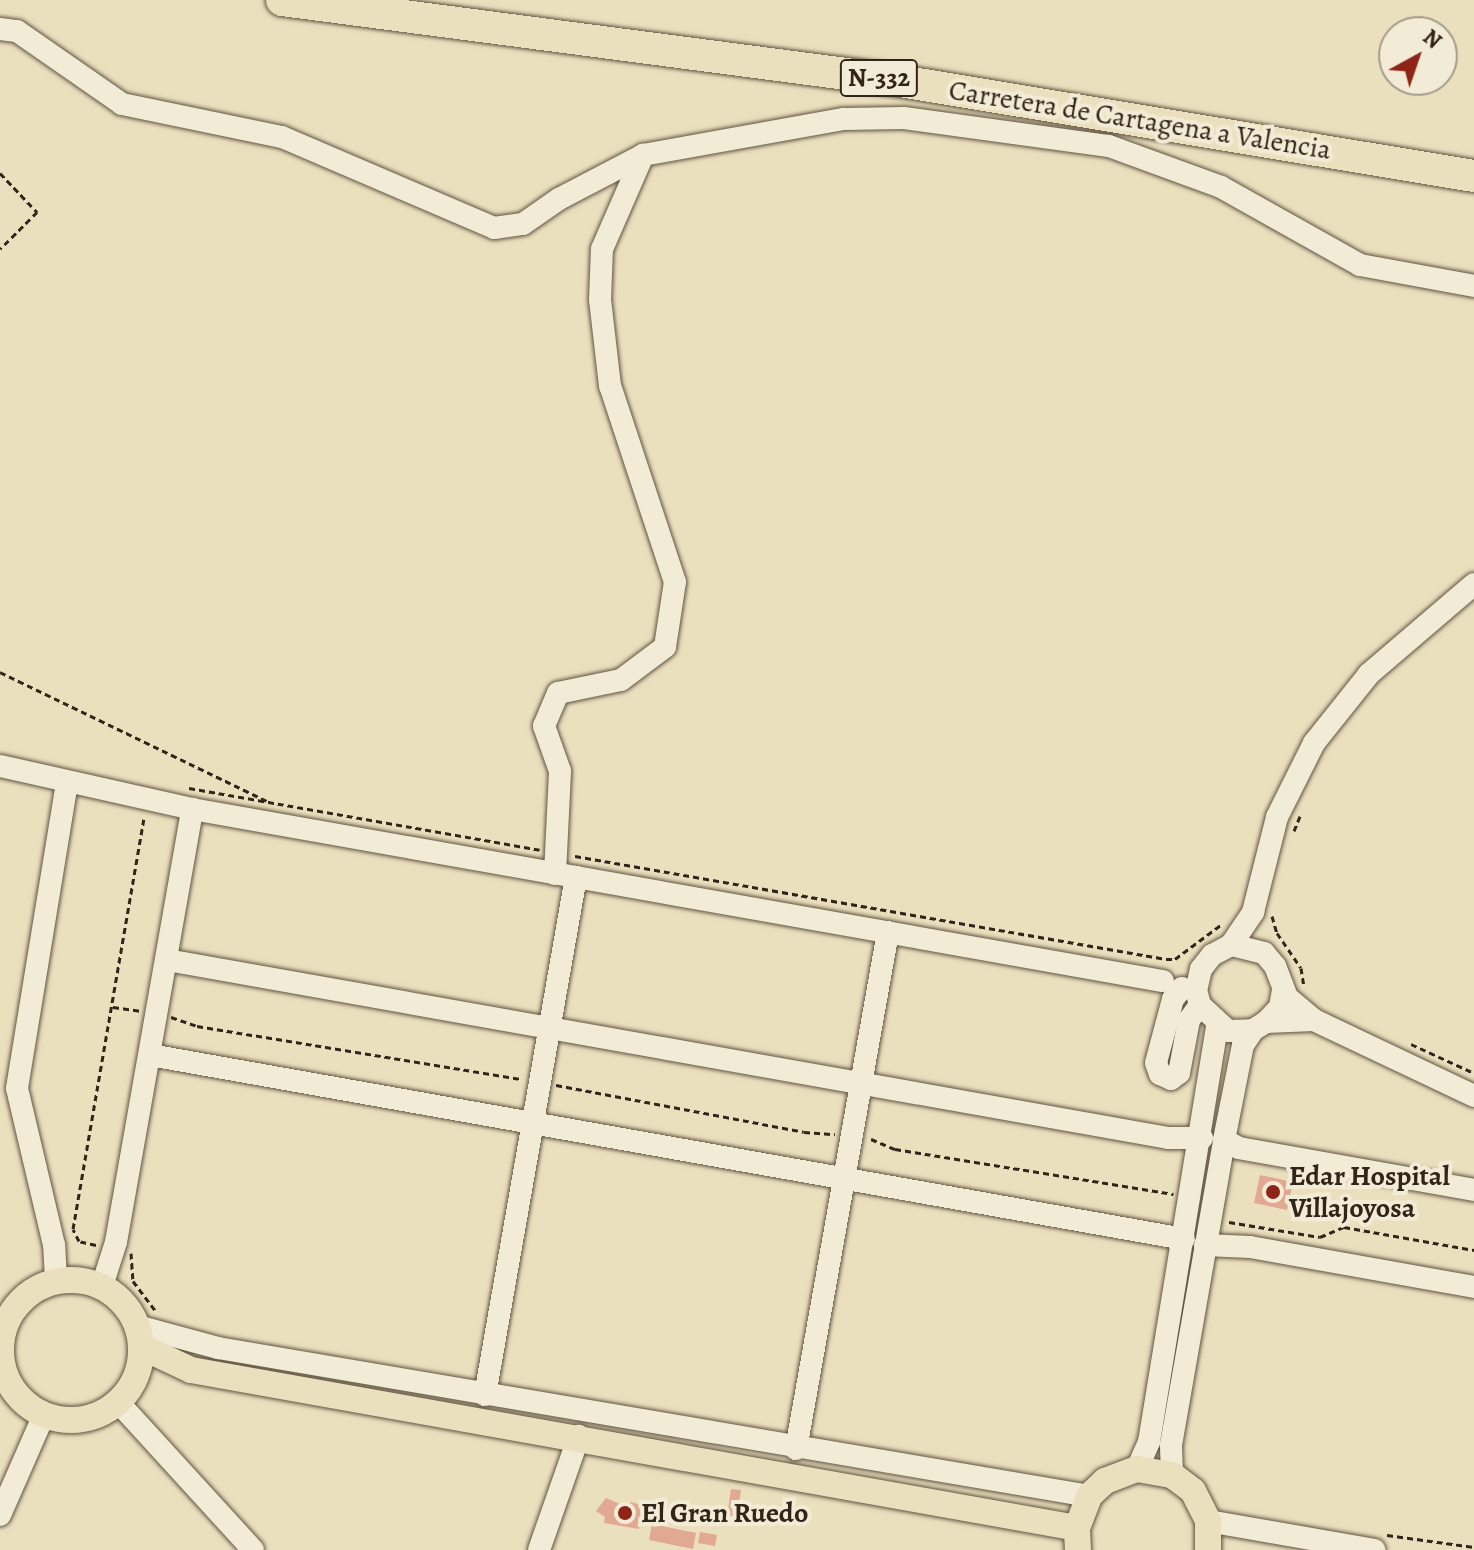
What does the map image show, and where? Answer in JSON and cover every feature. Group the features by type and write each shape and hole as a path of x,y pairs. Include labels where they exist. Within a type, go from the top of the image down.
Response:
{"highway":[{"name":"Carretera de Cartagena a Valencia","path":"282,0 900,81 1474,176"}],"main road":[{"path":"191,1370 126,1393 83,1419 44,1415 14,1392 0,1357 2,1325 25,1297 56,1280 80,1279 102,1286 123,1301 139,1336 191,1370 579,1436 1077,1539 1089,1496 1105,1481 1137,1469 1172,1475 1193,1491 1208,1521 1213,1549"},
{"path":"126,1393 139,1336"}],"street":[{"path":"0,29 17,31 122,104 282,137 494,228 523,224 559,199 643,155 844,119 904,118 1109,146 1221,187 1360,265 1474,286"},
{"path":"485,1395 549,1028 565,875 560,771 544,726 558,693 621,680 665,647 675,582 610,386 600,300 602,249 643,155"},
{"path":"1186,993 1201,969 1231,945 1253,912 1277,817 1314,743 1369,674 1474,584"},
{"path":"0,766 192,809 888,932 1186,993 1217,1025 1237,1033 1260,1026 1314,1020"},
{"path":"56,1280 54,1245 17,1088 19,1055 67,783"},
{"path":"102,1286 115,1250 192,809"},
{"path":"1253,912 1264,953 1275,966 1283,990 1314,1020 1474,1096"},
{"path":"796,1449 888,932"},
{"path":"1231,945 1264,953"},
{"path":"167,960 1176,1139 1213,1139 1239,1148 1474,1190"},
{"path":"1186,993 1201,969"},
{"path":"1172,1475 1171,1445 1195,1242 1192,1198 1243,1045 1280,1007 1283,990"},
{"path":"1137,1469 1149,1442 1195,1242 1213,1139 1217,1025"},
{"path":"0,1080 19,1055"},
{"path":"150,1055 844,1176 1195,1242 1250,1247 1474,1287"},
{"path":"0,1101 23,1116"},
{"path":"139,1336 1089,1496"},
{"path":"126,1393 253,1550"},
{"path":"0,1515 44,1415"},
{"path":"539,1550 579,1436"},
{"path":"1208,1521 1375,1550"}],"path":[{"path":"0,173 37,212 0,249"},
{"path":"0,672 271,803 275,823"},
{"path":"113,1007 157,1014 197,1026 540,1082 789,1130 851,1136 895,1149 1192,1198"},
{"path":"1226,1221 1320,1237 1344,1227 1474,1250"}],"building":[{"name":"Edar Hospital Villajoyosa","path":"1260,1175 1293,1182 1287,1210 1254,1203"},
{"path":"731,1489 741,1490 737,1517 727,1516"},
{"name":"El Gran Ruedo","path":"606,1498 629,1508 630,1502 655,1508 652,1520 642,1517 639,1529 604,1523 605,1517 596,1511"},
{"path":"652,1524 696,1533 693,1549 649,1540"},
{"path":"700,1532 717,1535 715,1546 698,1543"}],"place":[{"name":"Edar Hospital Villajoyosa","path":"1273,1192"},
{"name":"El Gran Ruedo","path":"625,1513"}]}
